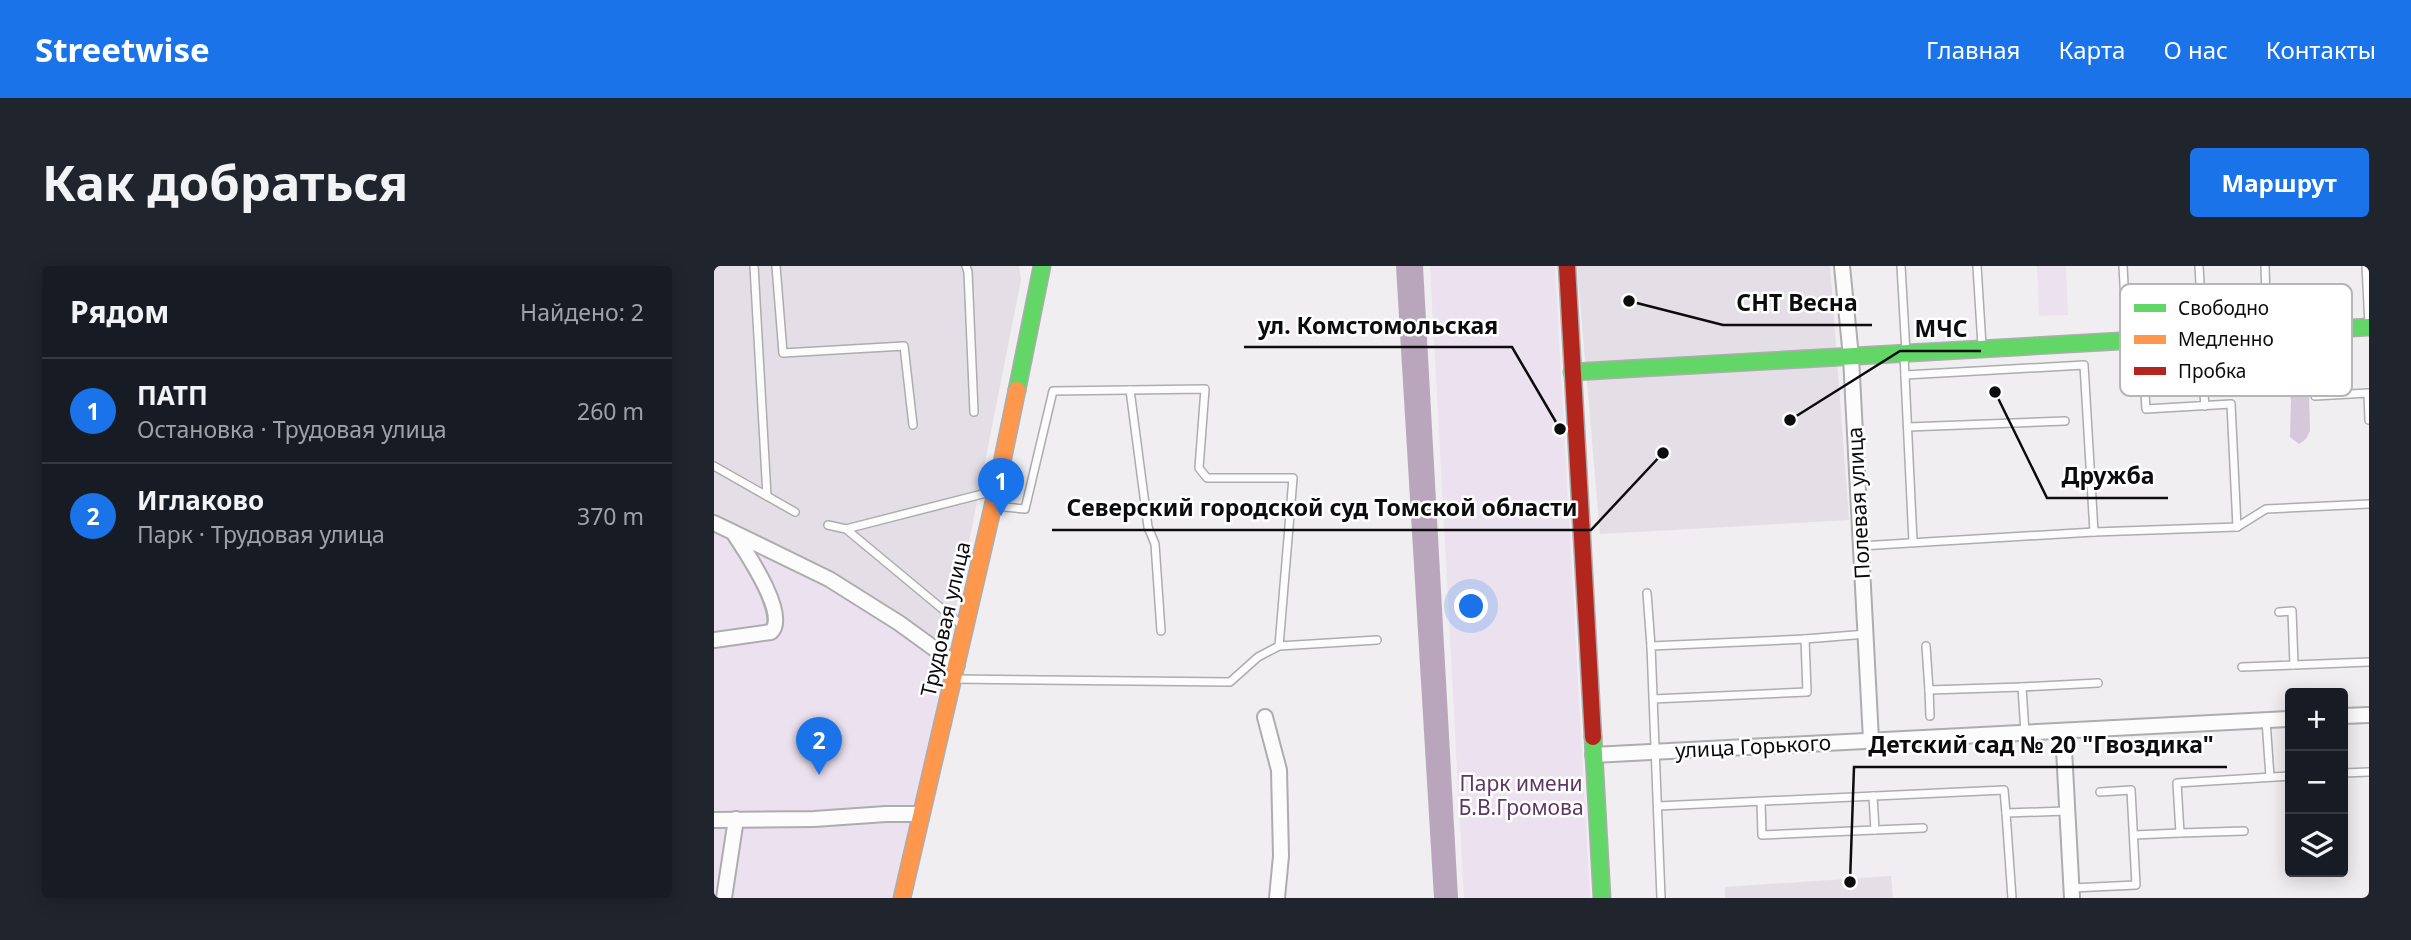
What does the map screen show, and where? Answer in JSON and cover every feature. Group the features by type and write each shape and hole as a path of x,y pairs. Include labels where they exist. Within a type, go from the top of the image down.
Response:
{"street":[{"name":"Трудовая улица","path":"902,898 994,498 1042,266"},
{"path":"1567,266 1602,898"},
{"name":"Полевая улица","path":"1842,266 1851,357 1871,740"},
{"path":"1572,372 2120,342"},
{"path":"715,524 830,579 899,623 955,672"},
{"path":"714,640 762,634 776,628 777,621 768,594 734,534"},
{"path":"2348,716 2369,715"},
{"path":"1265,717 1279,770 1281,856 1277,898"},
{"name":"улица Горького","path":"1593,755 2285,719"},
{"path":"2063,731 2072,893"},
{"path":"714,820 920,814"},
{"path":"724,898 736,819"}],"lane":[{"path":"754,266 767,496"},
{"path":"775,266 783,353 904,346 913,425"},
{"path":"965,266 968,272 974,412"},
{"path":"1901,266 1913,542"},
{"path":"1977,266 1982,350"},
{"path":"2123,266 2124,284"},
{"path":"2199,266 2200,284"},
{"path":"2265,266 2266,284"},
{"path":"2366,266 2369,327"},
{"path":"1905,376 2084,365 2094,532"},
{"path":"828,525 846,529 994,498 1025,509 1053,391 1205,388 1199,468 1207,478 1293,478 1279,646"},
{"path":"1130,390 1148,527 1155,544 1161,631"},
{"path":"2352,394 2368,393 2369,420"},
{"path":"2145,396 2146,409 2231,404 2237,527"},
{"path":"2204,396 2205,406"},
{"path":"1908,427 2064,421"},
{"path":"714,466 795,512"},
{"path":"1860,546 2094,532 2237,527 2266,509 2369,505"},
{"path":"846,529 965,628"},
{"path":"1647,593 1661,898"},
{"path":"2278,612 2292,611 2294,665"},
{"path":"1651,646 1867,634"},
{"path":"1653,699 1807,692 1805,639"},
{"path":"955,672 1230,682 1258,657 1279,646 1377,640"},
{"path":"1926,646 1930,716"},
{"path":"2242,667 2369,662"},
{"path":"1929,690 2098,683"},
{"path":"2022,687 2025,733"},
{"path":"2266,720 2270,777"},
{"path":"2348,773 2369,772"},
{"path":"2180,833 2177,783 2285,776"},
{"path":"1658,806 2004,790 2012,898"},
{"path":"2072,893 2136,885 2131,790 2100,792"},
{"path":"1872,796 1875,830"},
{"path":"1761,802 1762,835 1923,828"},
{"path":"2006,813 2066,811"},
{"path":"2134,835 2244,831"}],"shaded area":[{"path":"714,266 1019,266 1021,280 947,653 714,519"},
{"path":"1396,266 1423,266 1458,898 1434,898"},
{"path":"1577,266 1830,266 1849,520 1600,534"},
{"path":"2290,396 2309,396 2310,431 2306,439 2299,444 2290,437"},
{"path":"1891,876 1893,898 1725,898 1725,887"}],"green space":[{"name":"Парк имени Б.В.Громова","path":"1430,266 1555,266 1590,898 1464,898"},
{"path":"2037,266 2066,266 2068,315 2039,316"},
{"path":"714,519 947,653 900,898 714,898"}],"traffic: fast":[{"path":"1017,390 1042,266"},
{"path":"2352,328 2369,327"},
{"path":"1572,372 2120,341"},
{"path":"1593,737 1602,898"}],"traffic: slow":[{"path":"902,898 993,506 1017,390"}],"traffic: jam":[{"path":"1567,266 1593,737"}],"place":[{"name":"СНТ Весна","path":"1629,301"},
{"name":"Дружба","path":"1995,392"},
{"name":"МЧС","path":"1790,420"},
{"name":"ул. Комстомольская","path":"1560,429"},
{"name":"Северский городской суд Томской области","path":"1663,453"},
{"name":"ПАТП","path":"1001,516"},
{"name":"Иглаково","path":"819,775"},
{"name":"Детский сад № 20 \"Гвоздика\"","path":"1850,882"}]}
